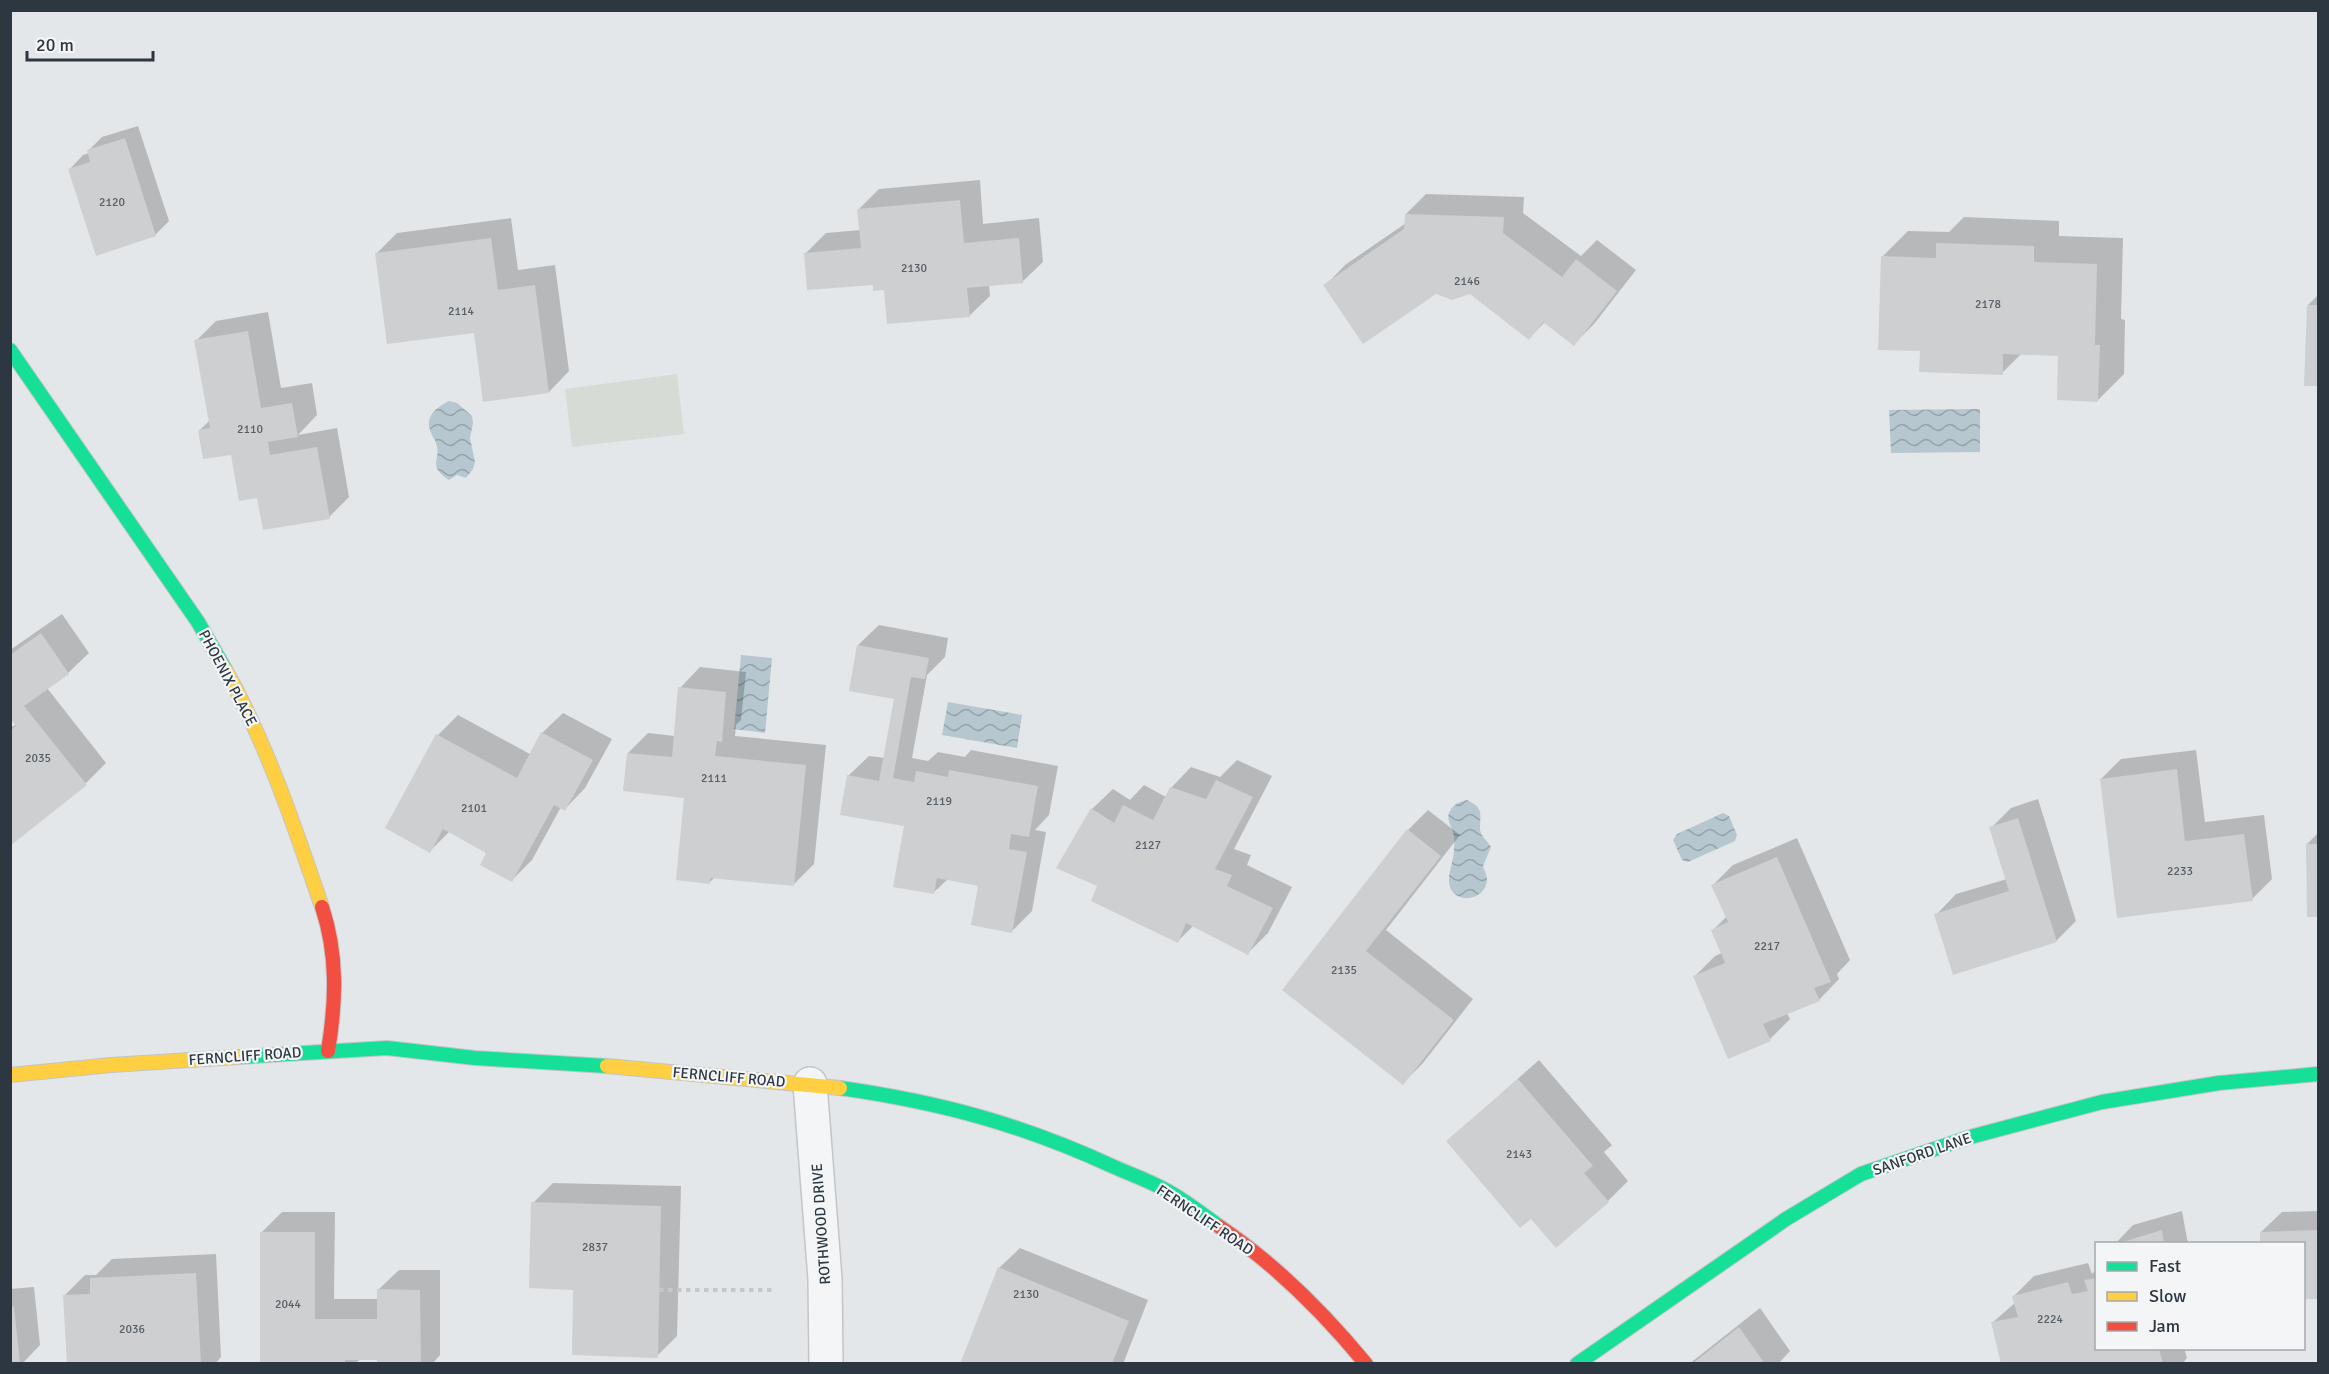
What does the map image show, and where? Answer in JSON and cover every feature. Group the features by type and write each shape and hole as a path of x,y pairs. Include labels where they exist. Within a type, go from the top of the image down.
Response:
{"street":[{"name":"PHOENIX PLACE","path":"10,350 198,622 248,710 286,800 330,932 335,975 334,1015 327,1051"},
{"name":"FERNCLIFF ROAD","path":"10,1075 111,1065 387,1048 475,1058 562,1062 810,1084 904,1097 980,1115 1022,1128 1074,1148 1169,1192 1243,1242 1329,1321 1366,1364"},
{"name":"SANFORD LANE","path":"1577,1364 1786,1219 1861,1174 1970,1137 2102,1102 2219,1083 2319,1074"},
{"name":"ROTHWOOD DRIVE","path":"810,1084 825,1279 826,1364"}],"path":[{"path":"659,1290 774,1290"}],"shaded area":[{"path":"677,374 684,434 572,447 565,389"}],"water":[{"path":"449,401 457,403 472,416 470,438 475,462 466,478 457,475 449,480 436,466 437,449 429,420 433,412"},
{"path":"1980,409 1980,452 1891,453 1889,410"},
{"path":"741,655 772,658 765,733 734,729"},
{"path":"948,702 1022,715 1017,748 942,735"},
{"path":"1467,800 1479,808 1480,832 1491,847 1483,866 1487,877 1486,885 1474,897 1462,898 1452,891 1449,882 1454,855 1454,839 1448,816 1454,806"},
{"path":"1723,813 1729,816 1737,835 1735,841 1688,862 1682,860 1673,840 1677,834"}],"building":[{"path":"125,138 156,236 96,256 68,169 90,162 87,150"},
{"path":"960,200 964,243 1019,238 1023,283 967,288 970,317 887,324 884,290 873,291 873,285 807,290 804,253 861,248 857,209"},
{"path":"1405,214 1504,217 1503,233 1562,277 1576,259 1617,291 1574,346 1543,322 1529,340 1470,294 1452,300 1436,294 1363,344 1323,285 1404,229"},
{"path":"491,238 498,290 535,285 549,393 483,402 474,333 387,344 375,253"},
{"path":"1936,243 2034,246 2034,262 2097,264 2095,345 2100,345 2098,402 2057,400 2058,356 2003,354 2003,375 1919,372 1920,351 1878,350 1881,256 1936,258"},
{"path":"2307,305 2318,305 2318,386 2304,386"},
{"path":"248,331 261,408 292,403 298,437 268,442 270,455 317,447 330,519 263,530 257,498 239,501 231,455 203,459 198,430 210,428 194,340"},
{"path":"41,633 69,674 24,706 87,785 10,846 10,731 16,726 10,718 10,655"},
{"path":"857,645 929,658 925,679 911,677 893,778 914,782 916,771 948,777 949,770 1038,786 1029,837 1011,834 1009,849 1027,852 1012,933 971,925 978,886 937,878 934,894 893,887 904,826 840,815 847,775 879,781 894,699 849,691"},
{"path":"678,687 726,692 722,742 717,741 715,756 806,765 794,886 710,878 710,884 676,880 684,798 623,791 627,753 672,757"},
{"path":"541,732 593,760 565,811 554,805 512,882 480,865 486,853 443,829 430,853 385,828 436,734 517,778"},
{"path":"2177,769 2185,841 2244,834 2253,901 2117,918 2100,779"},
{"path":"1216,780 1253,797 1215,869 1232,875 1227,886 1273,908 1248,955 1186,923 1178,943 1091,901 1097,886 1056,868 1091,808 1114,823 1123,805 1153,820 1170,787 1206,799"},
{"path":"2018,818 2057,942 1953,975 1934,914 2009,891 1989,827"},
{"path":"1407,829 1441,856 1366,951 1454,1020 1403,1085 1282,990"},
{"path":"2306,844 2318,844 2318,917 2307,917"},
{"path":"1777,857 1831,982 1814,988 1820,1001 1763,1024 1771,1041 1728,1059 1693,976 1725,963 1711,930 1728,922 1711,885"},
{"path":"1518,1079 1593,1166 1584,1173 1609,1202 1556,1248 1531,1219 1520,1228 1446,1141"},
{"path":"531,1202 661,1206 658,1358 572,1355 573,1290 529,1288"},
{"path":"2162,1230 2164,1242 2122,1242"},
{"path":"2318,1230 2318,1299 2305,1299 2305,1242 2260,1242 2260,1232"},
{"path":"260,1232 315,1232 315,1319 377,1319 377,1289 420,1290 421,1364 377,1364 377,1360 345,1360 345,1364 260,1364"},
{"path":"998,1267 1129,1321 1112,1364 960,1364"},
{"path":"196,1273 201,1364 67,1364 63,1295 90,1294 90,1278"},
{"path":"2095,1278 2095,1350 2160,1350 2163,1364 2001,1364 1991,1322 2018,1317 2012,1296 2068,1282 2072,1294 2088,1291 2084,1280"},
{"path":"14,1306 20,1364 10,1364 10,1307"},
{"path":"1739,1327 1765,1364 1692,1364"}],"traffic: fast":[{"path":"10,350 198,622 225,669"},
{"path":"238,1057 387,1048 475,1058 607,1066"},
{"path":"1577,1364 1786,1219 1861,1174 1970,1137 2102,1102 2219,1083 2318,1074"},
{"path":"840,1088 911,1100 979,1116 1045,1138 1157,1185 1220,1227"}],"traffic: slow":[{"path":"225,669 267,756 322,907"},
{"path":"10,1075 111,1065 238,1057"},
{"path":"607,1066 840,1088"}],"traffic: jam":[{"path":"322,907 331,943 334,979 333,1015 328,1051"},
{"path":"1220,1227 1298,1290 1366,1364"}]}
